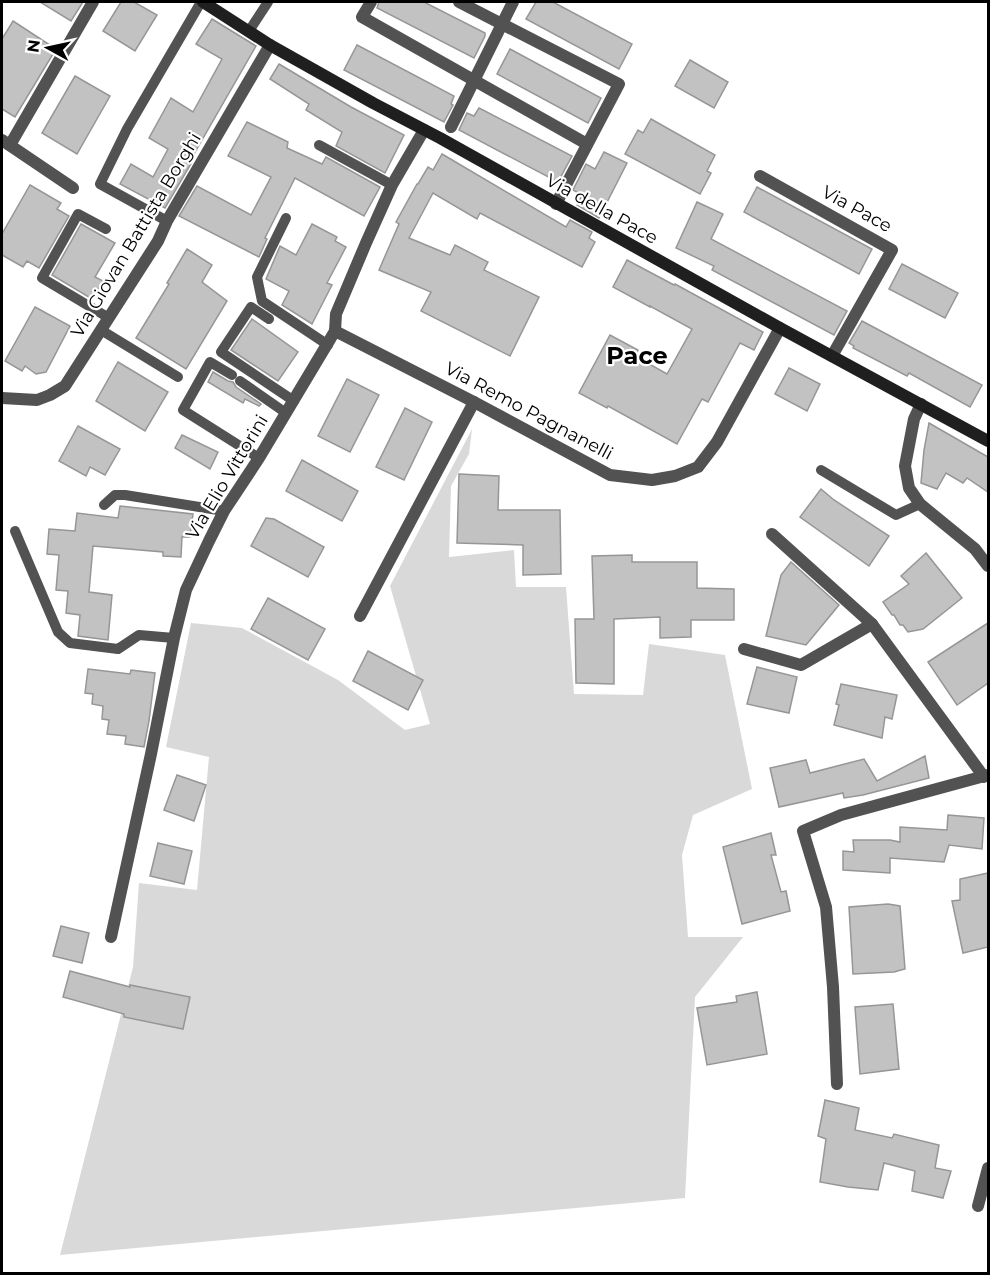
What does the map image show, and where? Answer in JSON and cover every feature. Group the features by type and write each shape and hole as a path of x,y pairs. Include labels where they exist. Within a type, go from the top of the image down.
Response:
{"main road":[{"name":"Via della Pace","path":"202,2 270,45 988,441"}],"street":[{"path":"73,189 6,143 93,2"},
{"path":"370,2 362,17 586,144"},
{"path":"459,2 619,84 556,204"},
{"path":"451,127 513,2"},
{"name":"Via Giovan Battista Borghi","path":"2,398 37,400 65,386 158,241 167,221 270,45"},
{"name":"Via Elio Vittorini","path":"111,937 186,590 224,511 259,458 335,332 336,314 392,185 424,130"},
{"name":"Via Pace","path":"760,176 892,250 832,356"},
{"name":"Via Remo Pagnanelli","path":"335,332 474,402 610,475 652,480 675,476 698,467 717,442 780,328"},
{"path":"360,616 474,402"},
{"path":"921,404 914,419 905,466 909,488 920,504 975,549 988,566"},
{"path":"772,534 872,624 986,776 841,815 803,831 826,907 833,987 837,1084"},
{"path":"744,650 801,666 872,624"},
{"path":"978,1206 988,1168"}],"lane":[{"path":"167,221 100,184 127,129 202,2"},
{"path":"249,31 268,2"},
{"path":"319,145 392,185"},
{"path":"106,229 78,214 42,278 109,318"},
{"path":"286,218 257,277 262,301 328,345"},
{"path":"269,320 251,307 221,352 294,401"},
{"path":"101,330 178,377"},
{"path":"259,458 183,410 210,362 286,413"},
{"path":"821,470 896,515 920,504"},
{"path":"104,505 114,495 125,495 224,511"},
{"path":"15,531 58,632 70,643 118,649 139,635 174,638"}],"shaded area":[{"path":"472,429 469,454 451,486 449,557 514,550 516,587 566,587 574,694 643,695 649,644 725,655 752,789 693,815 682,855 688,937 743,937 695,997 685,1198 60,1255 133,967 139,883 197,890 209,757 166,747 191,623 242,628 338,680 405,730 430,724 390,586"}],"building":[{"path":"40,2 83,2 71,21"},
{"path":"121,2 134,2 157,15 135,51 103,31"},
{"path":"379,2 424,2 485,33 485,36 474,58 377,8"},
{"path":"536,2 553,2 632,44 619,69 526,19"},
{"path":"212,19 256,46 165,208 120,184 131,164 153,177 168,149 149,138 171,98 193,112 222,59 196,44"},
{"path":"13,21 56,49 15,117 2,109 2,39"},
{"path":"357,45 454,96 451,104 453,105 444,122 344,70"},
{"path":"510,49 601,98 588,123 497,74"},
{"path":"690,60 728,82 714,108 675,86"},
{"path":"279,64 351,107 404,135 385,173 336,146 342,132 306,110 309,104 270,79"},
{"path":"75,76 110,96 77,154 42,133"},
{"path":"479,108 572,156 558,182 459,130 467,113 474,116"},
{"path":"651,119 715,155 707,171 711,173 700,194 625,154 638,130 643,133"},
{"path":"247,122 288,142 287,148 322,164 326,157 380,187 364,216 295,178 265,238 267,239 259,257 179,216 197,186 251,215 271,177 228,156"},
{"path":"604,152 627,163 599,218 577,205 582,195 573,190 586,164 595,169"},
{"path":"442,154 566,227 570,220 592,232 589,238 595,242 582,267 480,213 477,219 433,193 409,238 450,255 455,245 488,262 484,270 539,297 510,356 421,311 431,292 379,270 399,224 396,222 428,167 433,170"},
{"path":"30,185 61,203 57,209 69,216 39,268 27,261 23,267 2,255 2,234"},
{"path":"757,187 872,249 859,274 744,212"},
{"path":"697,202 723,214 711,239 847,311 834,335 712,270 714,266 676,248"},
{"path":"81,224 115,243 95,277 103,281 92,299 52,275"},
{"path":"312,224 337,237 335,241 346,247 327,283 332,285 312,324 282,305 289,291 266,279 280,246 296,255"},
{"path":"187,249 212,265 202,282 227,301 186,369 136,338"},
{"path":"627,260 763,332 754,350 740,343 708,402 702,399 677,444 608,406 607,408 579,393 610,335 638,350 635,356 667,374 692,329 613,287"},
{"path":"902,264 958,293 945,318 889,289"},
{"path":"35,307 70,326 46,372 36,374 25,366 22,371 5,361"},
{"path":"252,319 298,352 278,381 231,350"},
{"path":"862,321 982,385 970,407 909,373 907,376 853,348 854,346 849,343"},
{"path":"118,362 168,392 145,431 96,401"},
{"path":"789,368 820,384 807,411 775,394"},
{"path":"213,372 233,382 236,387 261,404 259,406 245,399 243,403 208,382"},
{"path":"347,379 379,395 350,452 318,436"},
{"path":"405,408 432,422 404,480 376,467"},
{"path":"929,423 988,457 988,492 967,478 963,483 946,473 937,489 921,483"},
{"path":"78,426 120,449 105,475 90,467 86,476 59,461"},
{"path":"182,435 218,452 210,469 175,448"},
{"path":"302,460 358,491 342,521 286,491"},
{"path":"459,474 499,476 498,510 560,510 561,574 523,575 523,545 457,543"},
{"path":"821,489 889,536 869,566 800,517"},
{"path":"120,506 193,514 190,537 182,537 181,557 163,556 163,552 93,546 89,592 112,595 108,640 78,636 80,615 66,613 68,591 56,590 59,555 47,554 49,529 75,531 77,513 118,518"},
{"path":"266,518 274,519 324,547 308,577 251,546"},
{"path":"926,553 962,598 923,629 908,632 883,602 909,584 901,576"},
{"path":"632,555 632,562 697,562 697,588 734,589 734,620 691,620 691,637 660,638 660,617 614,619 614,684 576,683 575,619 594,619 592,556"},
{"path":"791,562 839,605 806,645 766,636 781,575"},
{"path":"268,598 325,629 308,660 251,629"},
{"path":"988,623 988,683 957,705 928,662"},
{"path":"368,651 423,680 408,710 353,681"},
{"path":"757,667 797,677 789,713 747,704"},
{"path":"88,669 130,674 131,670 155,673 144,747 125,744 126,736 107,734 109,720 102,719 103,706 92,704 93,694 85,693"},
{"path":"841,684 897,695 892,719 885,717 882,738 834,725"},
{"path":"925,756 929,778 863,795 844,798 843,793 779,807 770,768 806,760 810,773 864,759 877,781"},
{"path":"177,775 206,785 194,821 164,810"},
{"path":"948,815 984,818 982,849 949,845 944,862 890,858 890,873 843,870 843,851 854,852 853,840 900,842 900,827 947,830"},
{"path":"771,833 776,855 771,855 781,892 786,891 790,911 742,924 723,847"},
{"path":"158,843 192,851 184,884 150,876"},
{"path":"988,873 988,947 963,953 952,901 960,900 960,879"},
{"path":"888,904 900,906 905,969 894,972 853,974 849,907"},
{"path":"61,926 89,933 82,963 53,956"},
{"path":"70,971 130,987 130,985 190,997 183,1029 124,1017 124,1014 63,997"},
{"path":"757,992 767,1054 707,1065 697,1008 737,1002 736,996"},
{"path":"893,1004 899,1069 860,1074 855,1007"},
{"path":"825,1100 859,1108 855,1130 892,1138 894,1134 939,1145 935,1168 951,1171 943,1198 912,1191 915,1171 884,1163 878,1190 820,1182 826,1139 818,1136"}],"district":[{"name":"Pace","path":"637,356"}]}
